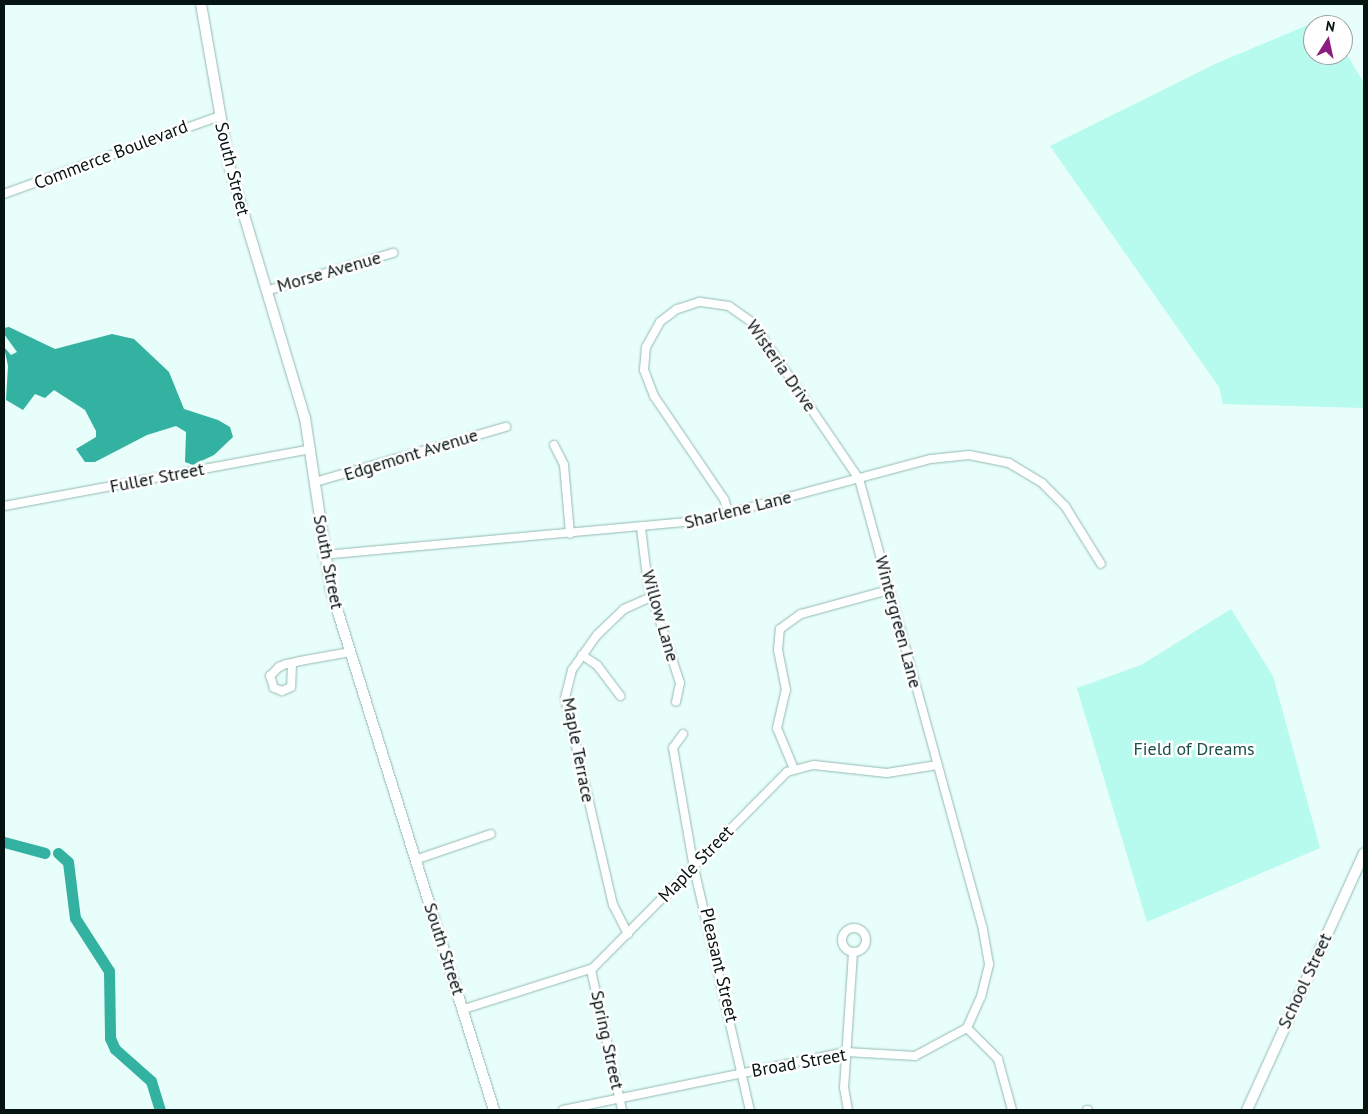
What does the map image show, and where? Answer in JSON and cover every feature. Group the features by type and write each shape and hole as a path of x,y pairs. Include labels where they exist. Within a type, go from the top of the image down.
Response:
{"main road":[{"name":"South Street","path":"201,4 219,116 311,449 323,554 350,652 464,1009 494,1110"},
{"name":"School Street","path":"1247,1110 1364,853"}],"street":[{"name":"Commerce Boulevard","path":"4,194 219,116"},
{"name":"Morse Avenue","path":"266,290 393,253"},
{"name":"Wisteria Drive","path":"729,514 724,499 654,396 644,370 646,348 655,328 670,313 691,303 722,304 748,318 859,479"},
{"name":"Edgemont Avenue","path":"314,482 506,427"},
{"path":"554,445 564,465 570,534"},
{"name":"Fuller Street","path":"4,506 311,449"},
{"name":"Sharlene Lane","path":"323,554 641,528 729,514 951,455 979,455 1009,463 1035,478 1060,500 1101,564"},
{"name":"Wintergreen Lane","path":"859,479 937,765"},
{"name":"Willow Lane","path":"641,528 651,597 680,683 676,702"},
{"path":"794,769 777,728 786,690 778,650 780,629 801,614 890,590"},
{"name":"Maple Terrace","path":"628,934 613,905 566,705 567,683 582,655 618,614 651,597"},
{"path":"292,662 289,688 274,688 270,676 274,669 292,662 350,652"},
{"path":"582,655 597,665 620,696"},
{"name":"Pleasant Street","path":"683,734 673,748 694,868 743,1072 750,1110"},
{"name":"Maple Street","path":"464,1009 591,970 694,868 775,782 794,769 822,765 887,773 937,765"},
{"path":"937,765 989,964 967,1028 998,1060 1012,1110"},
{"path":"415,860 491,834"},
{"path":"848,1110 844,1088 853,952"},
{"name":"Spring Street","path":"591,970 622,1110"},
{"name":"Broad Street","path":"563,1110 846,1052 915,1056 967,1028"}],"green space":[{"path":"1303,27 1303,65 1353,65 1364,83 1364,408 1223,404 1219,387 1050,146 1215,64"},
{"name":"Field of Dreams","path":"1231,609 1273,676 1320,848 1147,922 1077,688 1141,665"}],"shaded area":[{"path":"9,327 55,349 112,334 134,339 169,372 184,409 218,420 230,427 233,437 214,455 193,465 185,462 186,432 176,426 147,435 95,462 85,462 76,449 96,437 96,431 85,410 54,390 45,398 35,394 23,410 6,400 8,366 4,347 11,355 17,352 4,334 4,328"}],"waterway":[{"path":"4,842 45,853"},
{"path":"58,853 68,862 75,918 109,971 110,1038 115,1049 151,1081 160,1110"}]}
